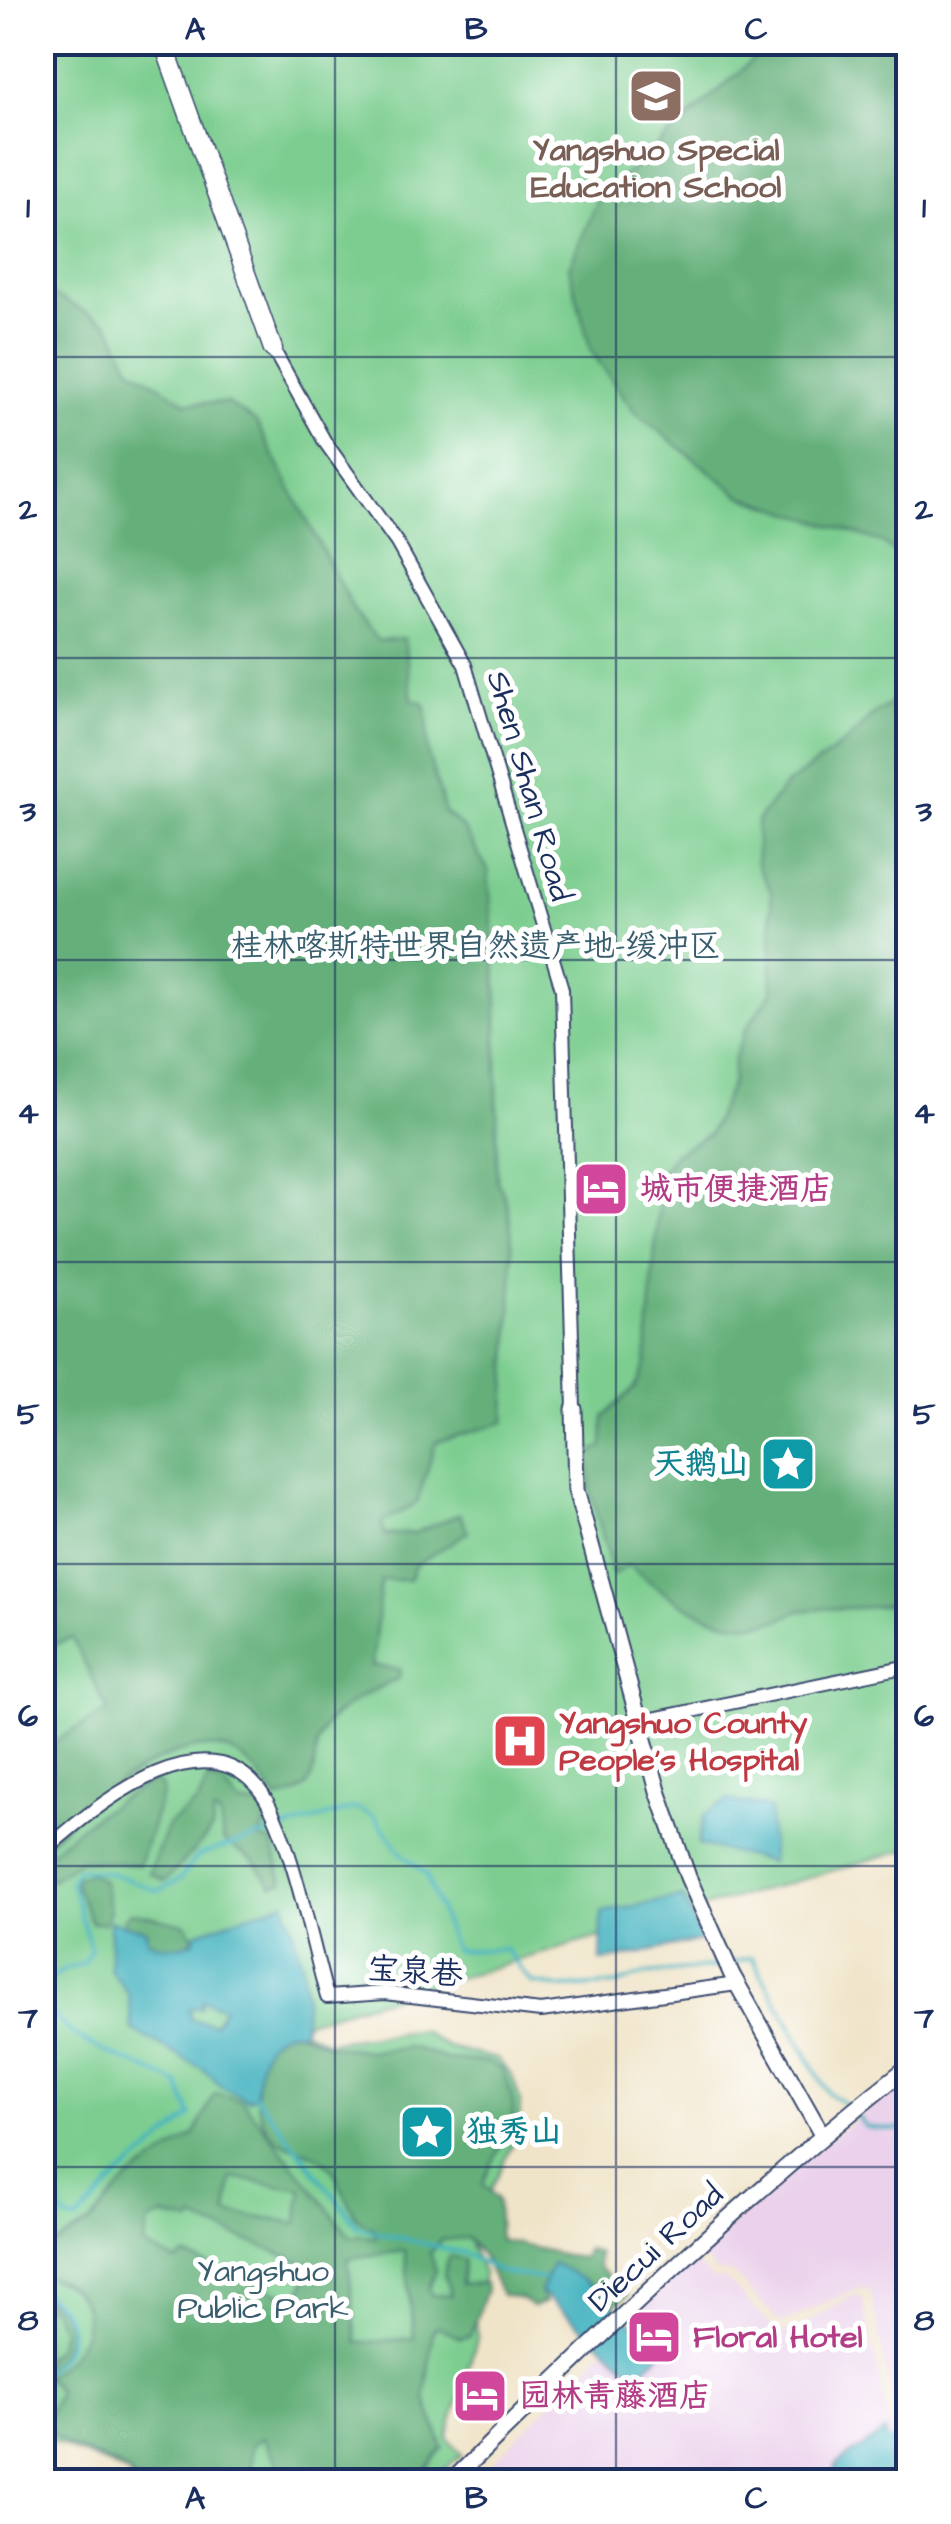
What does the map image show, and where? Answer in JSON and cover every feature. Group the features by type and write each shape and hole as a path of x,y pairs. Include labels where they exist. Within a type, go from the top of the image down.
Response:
{"main road":[{"path":"163,42 273,349"}],"street":[{"name":"Shen Shan Road","path":"273,349 306,413 397,543 465,665 562,989 574,1409"},
{"path":"574,1409 576,1490 638,1722 688,1877 735,1980 821,2133"},
{"path":"638,1722 908,1666"},
{"name":"宝泉巷","path":"42,1854 91,1812 178,1764 207,1761 244,1774 268,1803 327,1997 385,1994 542,2011 735,1980"},
{"name":"Diecui Road","path":"451,2482 630,2308 821,2133 908,2067"}],"shaded area":[{"path":"908,2078 908,2481 473,2482 693,2259 712,2279 726,2279 774,2329 796,2330 852,2296 862,2296 890,2429 896,2427 870,2290 857,2288 781,2324 732,2273 715,2272 700,2253 823,2144"}],"green space":[{"name":"桂林喀斯特世界自然遗产地-缓冲区","path":"42,43 908,43 908,1849 306,2021 302,2030 327,2042 421,2030 447,2047 497,2059 512,2076 520,2101 519,2130 480,2212 471,2246 484,2275 474,2315 478,2336 447,2438 462,2455 431,2481 130,2481 129,2474 43,2438"},
{"path":"771,43 908,43 908,565 882,542 741,496 635,412 591,351 569,267 598,200"},
{"path":"43,290 109,324 130,367 187,403 227,403 256,422 354,611 378,641 404,639 412,700 424,703 426,710 428,751 444,812 463,828 488,870 497,992 497,1182 506,1201 511,1228 512,1296 505,1422 436,1442 417,1503 382,1523 385,1535 415,1533 460,1514 468,1532 415,1565 409,1580 381,1580 372,1666 400,1669 399,1678 332,1718 317,1743 311,1778 295,1794 277,1799 253,1768 235,1754 212,1748 186,1750 132,1775 81,1812 43,1847 43,1811 55,1741 108,1711 72,1638 42,1649"},
{"path":"908,692 908,1599 881,1606 800,1611 757,1624 736,1623 716,1619 679,1602 629,1565 613,1575 590,1489 588,1454 603,1446 604,1416 635,1388 646,1363 661,1173 674,1154 709,1134 732,1082 734,1059 746,1029 772,992 771,891 757,865 757,821 785,786 846,742 874,714"},
{"path":"154,1780 162,1787 162,1794 139,1865 80,1860 51,1880 43,1871 42,1861 54,1849 95,1816"},
{"path":"209,1780 224,1784 240,1805 265,1805 268,1821 257,1839 272,1842 283,1882 272,1886 255,1862 223,1840 220,1817 214,1813 210,1832 168,1878 164,1881 149,1873 168,1825 197,1803"},
{"path":"90,1873 103,1881 110,1911 105,1923 92,1923 75,1885 76,1878"},
{"path":"131,1912 185,1924 195,1937 179,1946 153,1943 147,1940 146,1930 124,1925 124,1918"},
{"name":"Yangshuo Public Park","path":"294,2030 328,2045 370,2051 411,2047 446,2059 488,2062 502,2069 514,2106 513,2119 483,2184 497,2199 499,2240 583,2259 587,2250 598,2253 598,2267 628,2295 614,2306 587,2282 540,2292 545,2302 533,2307 522,2299 501,2295 483,2257 467,2238 441,2240 430,2253 436,2271 429,2288 433,2295 451,2296 444,2275 449,2255 464,2260 461,2284 485,2283 486,2290 470,2336 460,2338 438,2327 433,2331 425,2397 443,2448 415,2481 287,2481 263,2437 252,2445 251,2481 136,2481 116,2466 68,2446 46,2424 57,2393 45,2376 74,2351 86,2322 85,2307 77,2294 43,2276 42,2227 56,2244 90,2223 128,2180 195,2134 215,2093 242,2100 350,2236 376,2237 376,2230 357,2218 326,2163 277,2139 263,2121 256,2090 257,2073 268,2044","holes":["232,2178 302,2189 297,2223 227,2213","163,2216 192,2223 194,2219 311,2266 298,2300 185,2256 176,2261 144,2246 149,2222","405,2251 414,2338 357,2343 348,2258"]},
{"path":"42,2297 62,2313 68,2332 60,2352 43,2370 43,2360 57,2347 62,2330"}],"water":[{"path":"727,1800 770,1808 771,1862 698,1845 704,1815"},
{"path":"683,1897 702,1940 601,1962 602,1912"},
{"path":"285,1902 304,1981 302,2031 289,2031 270,2042 260,2061 256,2096 248,2099 225,2089 203,2069 132,2030 129,1994 110,1970 110,1921 146,1930 147,1940 165,1946 194,1941 196,1933","holes":["202,2000 224,2008 214,2024 190,2019 189,2008 201,2008"]},
{"path":"553,2263 587,2282 663,2350 638,2375 540,2292"},
{"path":"885,2432 896,2481 834,2481 835,2465"}],"waterway":[{"path":"42,2132 52,2150 60,2210 63,2217 76,2222 120,2176 191,2116 179,2085 97,2048 59,2021 48,2004 45,1983 65,1969 83,1964 91,1950 71,1882 77,1869 114,1874 158,1891 180,1879 199,1855 355,1808 374,1816 403,1855 426,1874 455,1951 505,1949 532,1983 567,1988 618,1984 645,1974 723,1966"},
{"path":"732,1963 752,1957 828,2093 848,2106"},
{"path":"256,2096 359,2228 464,2253 500,2272 543,2279"},
{"path":"854,2113 866,2127 898,2130 908,2125"},
{"path":"42,2292 63,2311 70,2332 63,2353 42,2372"},
{"path":"888,2447 908,2440"}],"place":[{"name":"Yangshuo Special Education School","path":"656,96"},
{"name":"城市便捷酒店","path":"601,1189"},
{"name":"天鹅山","path":"788,1464"},
{"name":"Yangshuo County People's Hospital","path":"520,1741"},
{"name":"独秀山","path":"427,2132"},
{"name":"Floral Hotel","path":"654,2337"},
{"name":"园林青藤酒店","path":"480,2396"}]}
